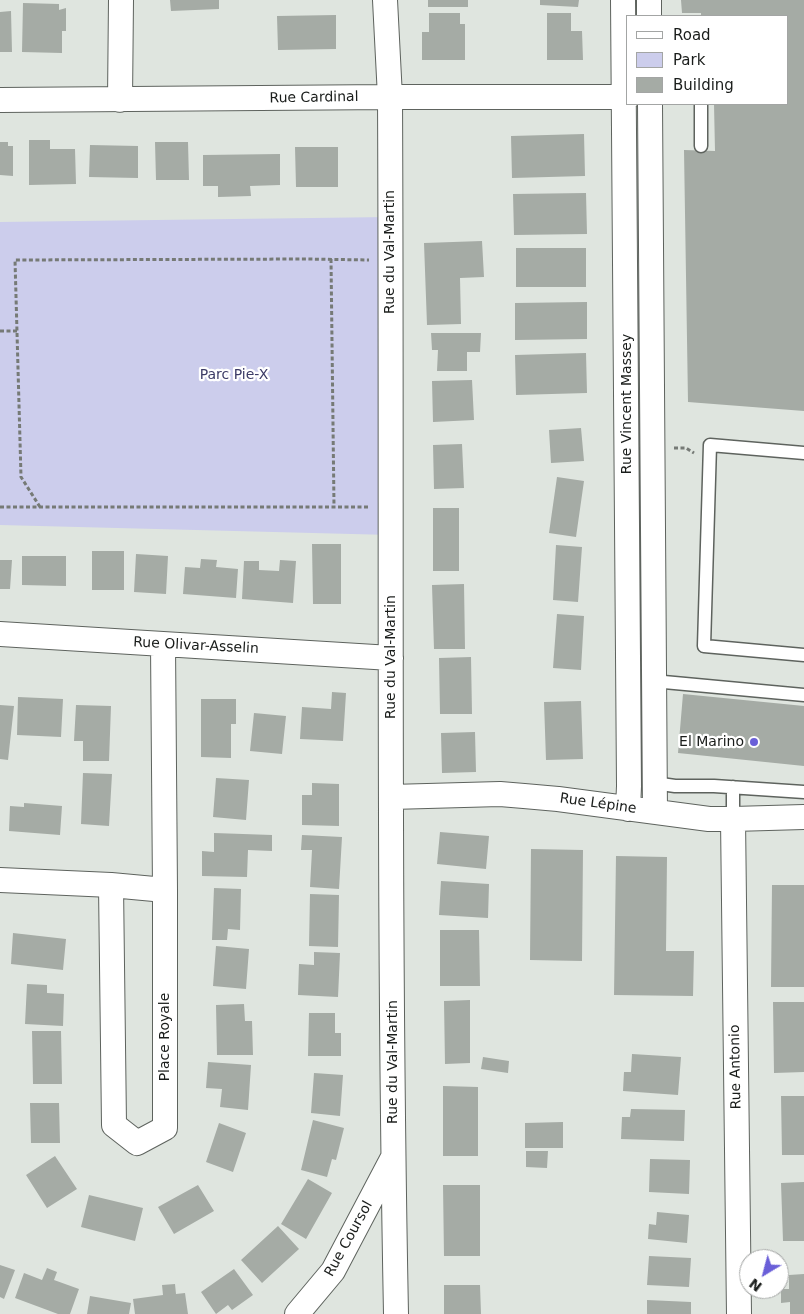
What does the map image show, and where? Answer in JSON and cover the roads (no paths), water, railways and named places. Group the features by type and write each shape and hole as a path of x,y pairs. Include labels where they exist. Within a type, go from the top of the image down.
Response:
{"street":[{"path":"120,100 121,0"},
{"name":"Rue du Val-Martin","path":"385,0 390,97 391,797 396,1314"},
{"name":"Rue Vincent Massey","path":"623,0 626,97"},
{"path":"648,0 649,15"},
{"name":"Rue Cardinal","path":"0,100 626,97"},
{"name":"Rue Vincent Massey","path":"626,105 628,809"},
{"name":"Rue Vincent Massey","path":"650,105 654,812"},
{"name":"Rue Olivar-Asselin","path":"0,634 391,658"},
{"name":"Place Royale","path":"111,885 114,1125 137,1143 165,1128 163,645"},
{"name":"Rue Lépine","path":"391,797 500,794 558,799 709,819 733,820 800,804"},
{"name":"Rue Antonio","path":"733,820 739,1314"},
{"path":"0,880 111,885 165,890"},
{"name":"Rue Coursol","path":"297,1314 333,1272 393,1158"}],"lane":[{"path":"701,105 701,146"},
{"path":"804,453 710,445 704,646 804,655"},
{"path":"653,681 804,695"},
{"path":"654,783 675,786 733,787 800,804"},
{"path":"733,787 733,820"}],"place":[{"name":"El Marino","path":"754,742"}],"park label":[{"name":"Parc Pie-X","path":"234,375"}]}
